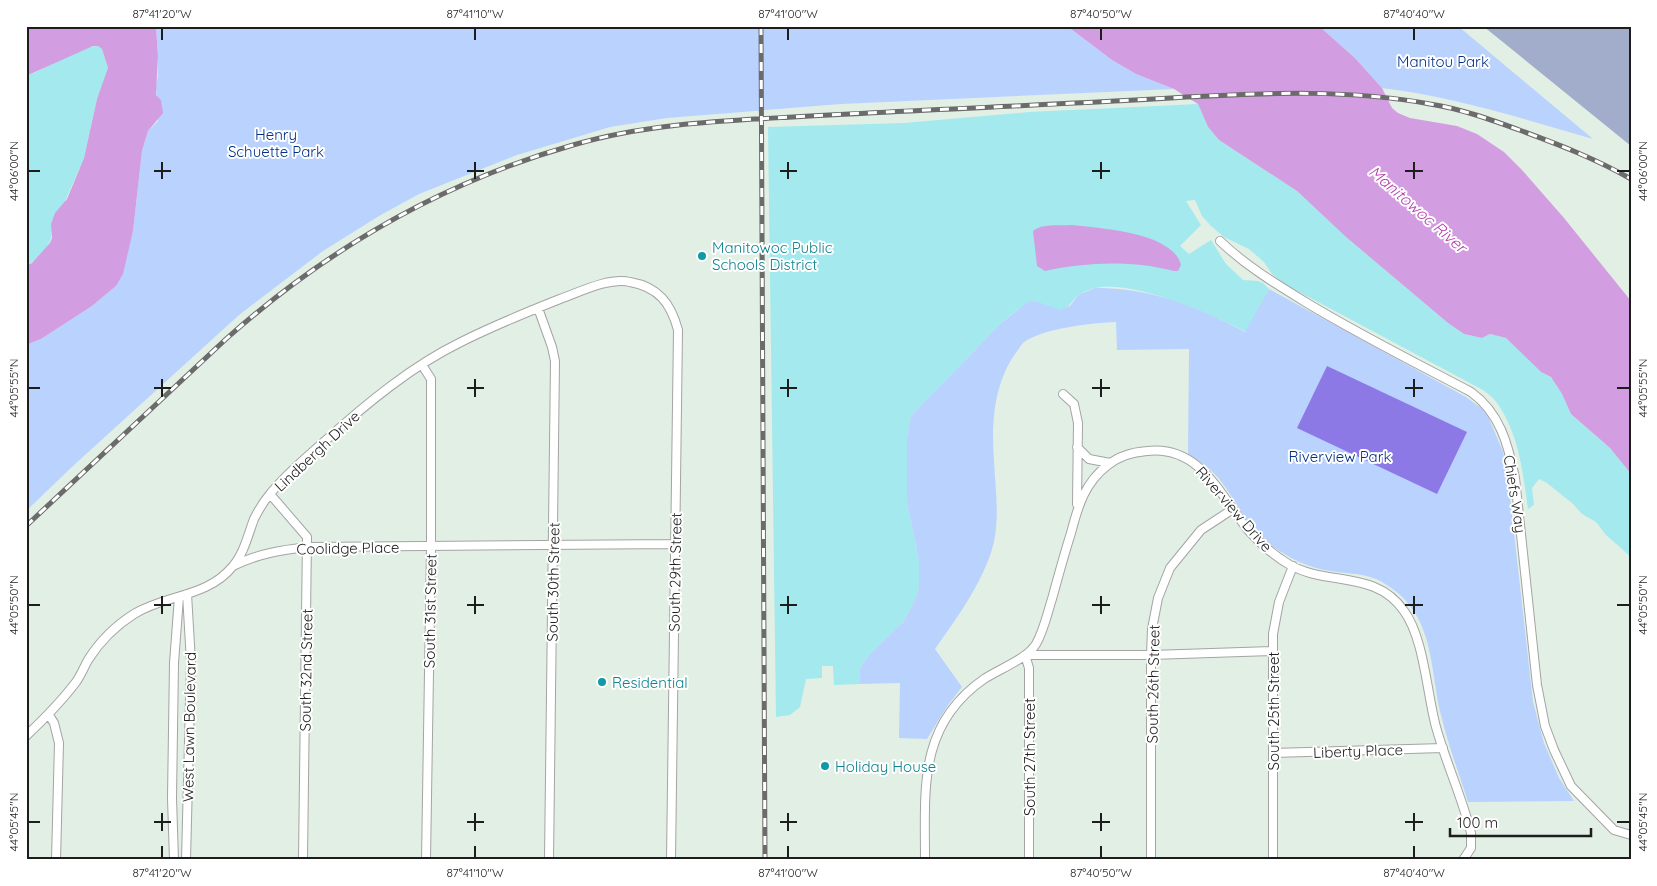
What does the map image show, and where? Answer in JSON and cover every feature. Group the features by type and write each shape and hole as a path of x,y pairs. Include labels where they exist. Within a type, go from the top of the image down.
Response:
{"street":[{"name":"Chiefs Way","path":"1220,242 1238,259 1280,288 1471,392 1487,404 1504,436 1515,478 1537,685 1545,726 1571,786 1614,830 1631,835"},
{"name":"Lindbergh Drive","path":"26,736 49,715 77,680 88,660 112,630 146,608 210,586 233,566 246,543 255,518 270,494 299,464 342,425 383,392 460,342 589,288 628,281 645,286 656,292"},
{"name":"South 29th Street","path":"656,292 673,312 678,330 671,860"},
{"name":"South 30th Street","path":"538,308 555,361 549,860"},
{"name":"South 31st Street","path":"422,366 430,379 431,546 426,860"},
{"path":"1063,394 1074,404 1078,422 1077,512"},
{"path":"1077,447 1089,459 1110,463"},
{"name":"Riverview Drive","path":"925,860 926,778 940,727 960,699 980,681 1025,656 1035,646 1045,622 1077,512 1087,486 1110,463 1126,455 1152,450 1172,453 1186,458 1202,470 1216,484 1258,540 1292,566 1323,576 1371,584 1396,600 1405,611 1412,625 1422,661 1436,725 1471,833 1471,848 1465,858"},
{"name":"South 32nd Street","path":"270,494 307,538 308,548 303,860"},
{"name":"South 26th Street","path":"1151,860 1151,654 1152,629 1158,598 1170,568 1201,530 1233,509"},
{"name":"Coolidge Place","path":"233,566 249,558 276,550 308,548 676,544"},
{"name":"South 25th Street","path":"1273,860 1274,626 1278,602 1292,566"},
{"name":"West Lawn Boulevard","path":"186,860 191,662 187,594"},
{"name":"West Lawn Boulevard","path":"174,860 172,798 174,663 179,598"},
{"path":"1025,656 1273,651"},
{"name":"South 27th Street","path":"1025,656 1029,668 1028,860"},
{"path":"49,715 54,723 59,743 56,860"},
{"name":"Liberty Place","path":"1273,753 1443,748"}],"shaded area":[{"path":"1483,26 1631,26 1631,146"},
{"path":"98,46 102,49 108,68 97,99 84,158 51,233 47,248 26,266 26,76 82,50"},
{"path":"1198,104 1208,127 1219,140 1297,191 1346,237 1448,323 1464,334 1482,338 1490,334 1506,338 1541,372 1551,377 1562,394 1571,414 1610,448 1631,474 1631,557 1606,535 1596,522 1582,514 1572,503 1539,479 1532,488 1534,505 1528,509 1522,468 1515,441 1496,401 1483,390 1288,286 1272,274 1264,262 1249,249 1224,237 1211,226 1202,216 1195,200 1186,201 1201,225 1180,246 1189,254 1211,240 1226,264 1243,280 1258,281 1269,289 1246,332 1213,316 1172,300 1130,289 1111,287 1095,288 1086,291 1077,296 1066,308 1060,310 1050,308 1035,301 1017,310 1001,323 911,416 907,437 907,502 919,561 919,588 904,621 869,655 860,668 859,684 834,685 833,666 822,666 822,678 806,679 800,707 790,715 776,717 768,127 904,123 1029,112"},
{"path":"1327,366 1467,432 1437,494 1297,428"}],"green space":[{"name":"Henry Schuette Park","path":"156,26 1067,26 1112,60 1136,74 1174,89 841,104 667,118 610,127 517,155 419,194 379,216 323,251 239,315 26,511 26,345 41,339 92,306 116,286 133,231 142,151 148,131 158,121"},
{"name":"Manitou Park","path":"1319,26 1458,26 1593,139 1463,103 1382,88 1355,58"},
{"name":"Riverview Park","path":"1095,288 1135,291 1173,300 1209,314 1245,332 1269,289 1466,397 1481,408 1488,416 1503,452 1507,470 1533,702 1544,743 1559,778 1574,801 1468,802 1444,726 1427,641 1421,624 1412,608 1399,594 1376,579 1364,575 1322,570 1307,565 1285,555 1264,539 1250,523 1217,476 1188,454 1189,349 1117,350 1116,322 1069,327 1033,337 1023,343 1008,366 998,391 994,419 993,446 997,516 992,550 971,595 935,649 962,687 948,705 927,739 899,738 900,683 859,684 860,668 869,655 904,621 919,588 919,561 907,502 907,437 911,416 1001,323 1028,302 1035,301 1060,310 1070,306 1078,295"}],"water":[{"path":"26,26 156,26 158,56 156,95 161,100 163,113 148,131 142,151 133,231 123,274 116,286 92,306 41,339 26,345 26,266 32,263 50,243 52,238 51,224 55,213 67,199 84,158 97,99 108,68 102,49 98,46 93,46 26,76"},
{"name":"Manitowoc River","path":"1067,26 1319,26 1355,58 1382,88 1392,108 1398,113 1410,118 1457,126 1477,134 1504,152 1564,218 1631,301 1631,474 1610,448 1571,414 1562,394 1551,377 1541,372 1506,338 1490,334 1482,338 1464,334 1448,323 1346,237 1297,191 1219,140 1208,127 1198,104 1174,89 1136,74 1112,60"},
{"path":"1071,225 1116,230 1150,239 1164,245 1175,254 1181,265 1178,271 1126,264 1093,264 1045,271 1037,266 1033,231 1046,226"}],"railway":[{"path":"761,26 765,860"},
{"path":"26,526 226,339 265,306 346,248 389,222 478,178 525,160 573,145 627,132 738,120 868,113 1216,96 1308,93 1339,94 1400,99 1465,112 1564,147 1631,179"}],"place":[{"name":"Manitowoc Public Schools District","path":"702,256"},
{"name":"Residential","path":"602,682"},
{"name":"Holiday House","path":"825,766"}]}
